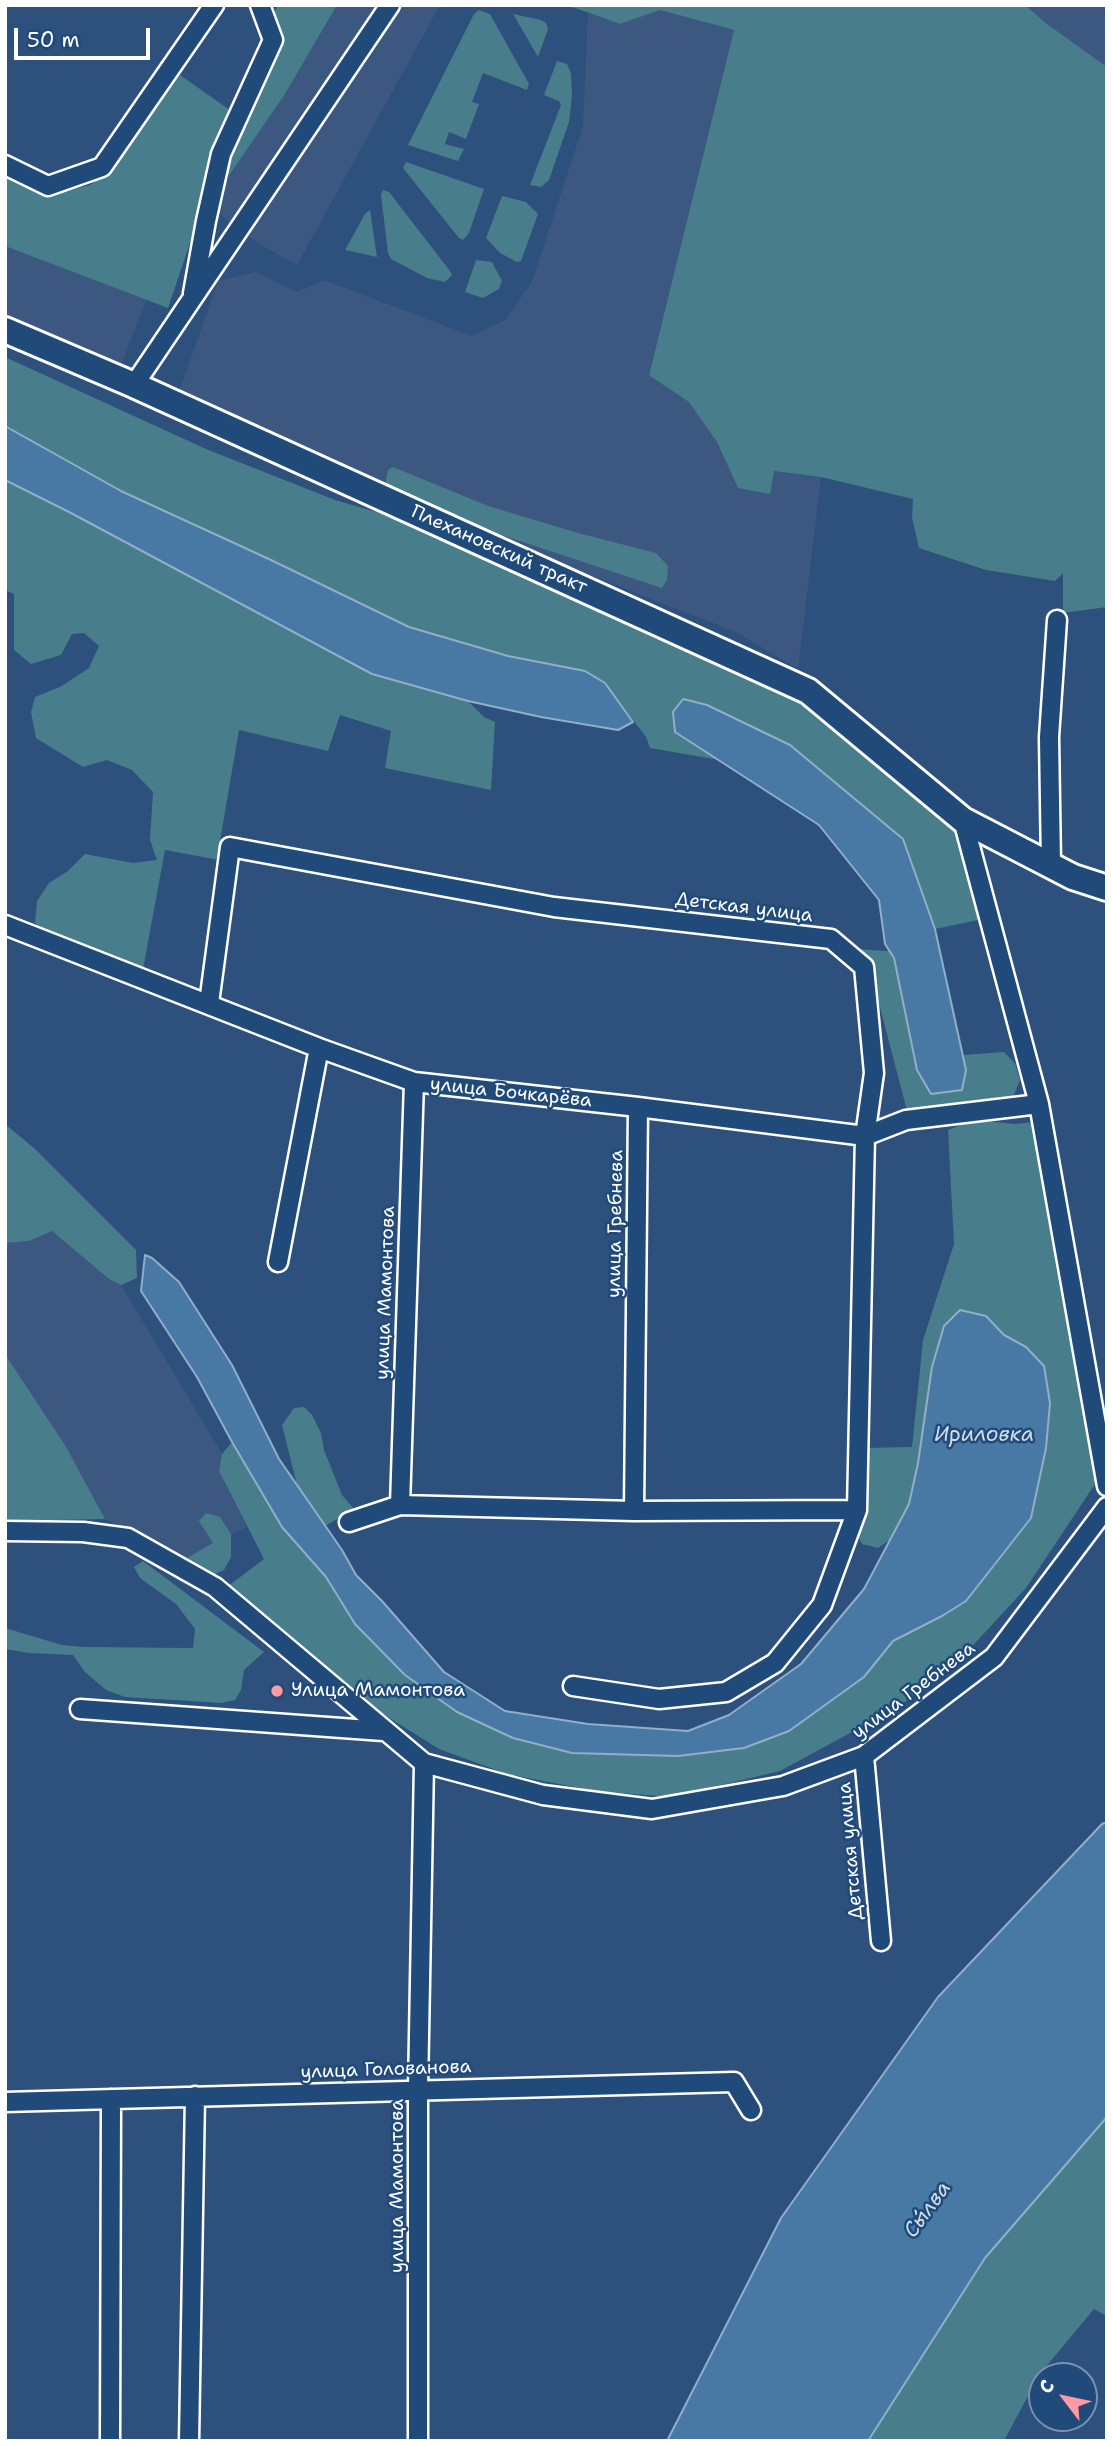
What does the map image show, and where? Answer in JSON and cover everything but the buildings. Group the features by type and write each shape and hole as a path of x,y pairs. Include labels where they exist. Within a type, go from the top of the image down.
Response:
{"street":[{"path":"5,165 48,186 102,167 214,5"},
{"path":"191,299 221,154 273,40 260,5"},
{"path":"134,385 390,5"},
{"name":"Плехановский тракт","path":"5,330 134,385 808,691 964,820"},
{"path":"1051,865 1049,737 1057,620"},
{"path":"964,820 1073,877 1107,888"},
{"path":"964,820 1039,1104 1107,1486"},
{"name":"Детская улица","path":"209,1003 230,846 554,907 831,939 864,967 874,1073 865,1136 857,1510"},
{"name":"улица Бочкарёва","path":"5,925 319,1048 414,1082 865,1136 906,1120 1039,1104"},
{"path":"278,1262 319,1048"},
{"name":"улица Мамонтова","path":"400,1505 414,1082"},
{"name":"улица Гребнева","path":"634,1511 638,1107"},
{"path":"349,1522 400,1505 634,1511 857,1510 822,1605 775,1663 726,1692 659,1699 573,1686"},
{"name":"улица Гребнева","path":"5,1531 83,1532 128,1538 215,1587 424,1763 543,1795 652,1809 783,1786 864,1756 994,1657 1107,1507"},
{"path":"80,1709 383,1731"},
{"name":"Детская улица","path":"864,1756 881,1941"},
{"name":"улица Мамонтова","path":"418,2441 418,2090 424,1763"},
{"name":"улица Голованова","path":"5,2102 734,2082 751,2110"},
{"path":"189,2441 195,2096"},
{"path":"110,2441 111,2099"}],"shaded area":[{"path":"337,5 440,5 297,265 261,245 213,209 228,177 285,94"},
{"path":"1025,5 1107,5 1107,67 1047,24"},
{"path":"660,10 734,30 649,374 689,401 717,442 738,488 774,471 821,477 798,669 736,632 445,518 179,392 218,281 256,272 297,292 324,280 472,336 505,320 532,282 583,126 588,13 620,24"},
{"path":"5,246 147,299 119,370 5,321"},
{"path":"52,1231 109,1279 121,1285 222,1454 219,1471 247,1527 187,1558 105,1519 65,1445 5,1354 5,1243 29,1241"}],"green space":[{"path":"278,5 337,5 285,94 228,177 227,164 279,40 275,11"},
{"path":"557,5 1025,5 1107,67 1107,607 1063,613 1063,573 1055,581 986,570 919,548 912,518 913,499 821,477 774,471 770,494 738,488 717,442 689,402 649,375 734,30 660,10 620,24 575,8"},
{"path":"479,10 490,14 529,84 527,90 483,73 472,102 479,104 466,139 449,132 445,144 464,149 458,161 408,145 474,14"},
{"path":"513,14 546,23 548,29 538,57"},
{"path":"557,61 567,64 571,73 569,122 549,180 541,187 530,185 561,105 559,101 544,95"},
{"path":"180,75 234,113 168,308 5,246 5,172 41,190 58,193 90,185 112,169"},
{"path":"406,162 484,189 469,233 463,240 403,168"},
{"path":"383,190 389,192 450,271 452,275 445,282 427,278 391,259 381,195"},
{"path":"502,196 526,202 538,214 521,261 517,262 500,253 486,238"},
{"path":"370,210 377,257 345,250 365,214"},
{"path":"476,260 492,262 502,281 499,289 483,298 465,292"},
{"path":"5,357 206,449 335,500 390,516 529,574 794,692 959,827 983,919 935,929 903,839 675,732 719,760 650,748 646,737 605,683 585,671 508,656 409,627 121,491 5,426"},
{"path":"393,467 488,506 656,553 668,566 667,580 662,588 465,523 385,486 388,470"},
{"path":"5,480 372,674 468,701 484,717 495,722 491,790 385,768 391,731 340,715 328,751 239,730 219,860 165,850 143,969 134,963 130,965 49,934 35,923 37,901 49,883 68,871 85,854 133,863 157,860 150,840 153,792 132,770 107,760 83,767 36,738 31,712 35,697 60,687 89,668 99,646 84,633 72,634 61,655 31,664 14,650 14,594 5,590"},
{"path":"854,949 889,951 894,958 917,1070 966,1070 963,1055 1004,1052 1015,1063 1020,1080 1011,1102 914,1114 906,1107 870,969"},
{"path":"974,1120 1015,1124 1035,1122 1097,1481 1026,1588 965,1654 900,1706 780,1771 671,1797 596,1791 507,1774 439,1749 364,1702 319,1661 227,1587 264,1559 219,1471 222,1454 232,1442 282,1527 326,1577 355,1624 405,1675 457,1712 513,1738 572,1753 678,1756 744,1748 789,1731 864,1677 893,1641 942,1616 1031,1518 1046,1448 1050,1404 1027,1347 1004,1335 986,1316 944,1326 932,1367 909,1504 891,1539 878,1548 862,1544 856,1532 861,1448 912,1447 923,1340 954,1244 948,1130"},
{"path":"5,1124 35,1149 136,1250 137,1278 121,1285 109,1279 52,1231 29,1241 5,1243"},
{"path":"5,1354 65,1445 105,1519 5,1521"},
{"path":"304,1407 312,1415 321,1433 324,1450 342,1495 354,1509 325,1526 297,1485 282,1425 294,1408"},
{"path":"206,1513 220,1517 231,1534 231,1557 224,1570 215,1574 187,1558 213,1543 199,1521"},
{"path":"143,1561 264,1652 244,1670 241,1690 235,1700 221,1703 125,1697 106,1690 85,1672 73,1655 5,1649 5,1628 62,1645 193,1648 195,1629 176,1604 140,1578 134,1567"},
{"path":"1107,2117 1107,2316 1094,2309 1050,2362 1028,2362 1028,2396 1004,2441 868,2441 985,2258"}],"water":[{"path":"5,426 121,491 409,627 508,656 585,671 605,683 633,722 618,730 541,717 468,701 372,674 5,480"},
{"path":"683,699 707,705 790,745 903,839 935,929 966,1070 962,1090 931,1094 917,1070 894,958 885,944 879,900 819,825 675,732 673,712"},
{"name":"Ириловка","path":"145,1255 179,1282 232,1365 279,1459 342,1550 356,1575 444,1672 505,1711 588,1724 688,1731 729,1715 801,1664 864,1589 909,1504 932,1367 944,1326 960,1310 986,1316 1004,1335 1026,1347 1044,1366 1050,1403 1046,1448 1031,1518 966,1601 893,1641 864,1677 789,1731 744,1748 678,1756 572,1753 513,1738 457,1712 405,1675 355,1624 326,1577 282,1527 197,1377 141,1291"},
{"name":"Сы́лва","path":"1107,1822 1107,2117 985,2258 868,2441 667,2441 781,2218 938,1997 1102,1824"}],"place":[{"name":"Улица Мамонтова","path":"277,1691"}]}
